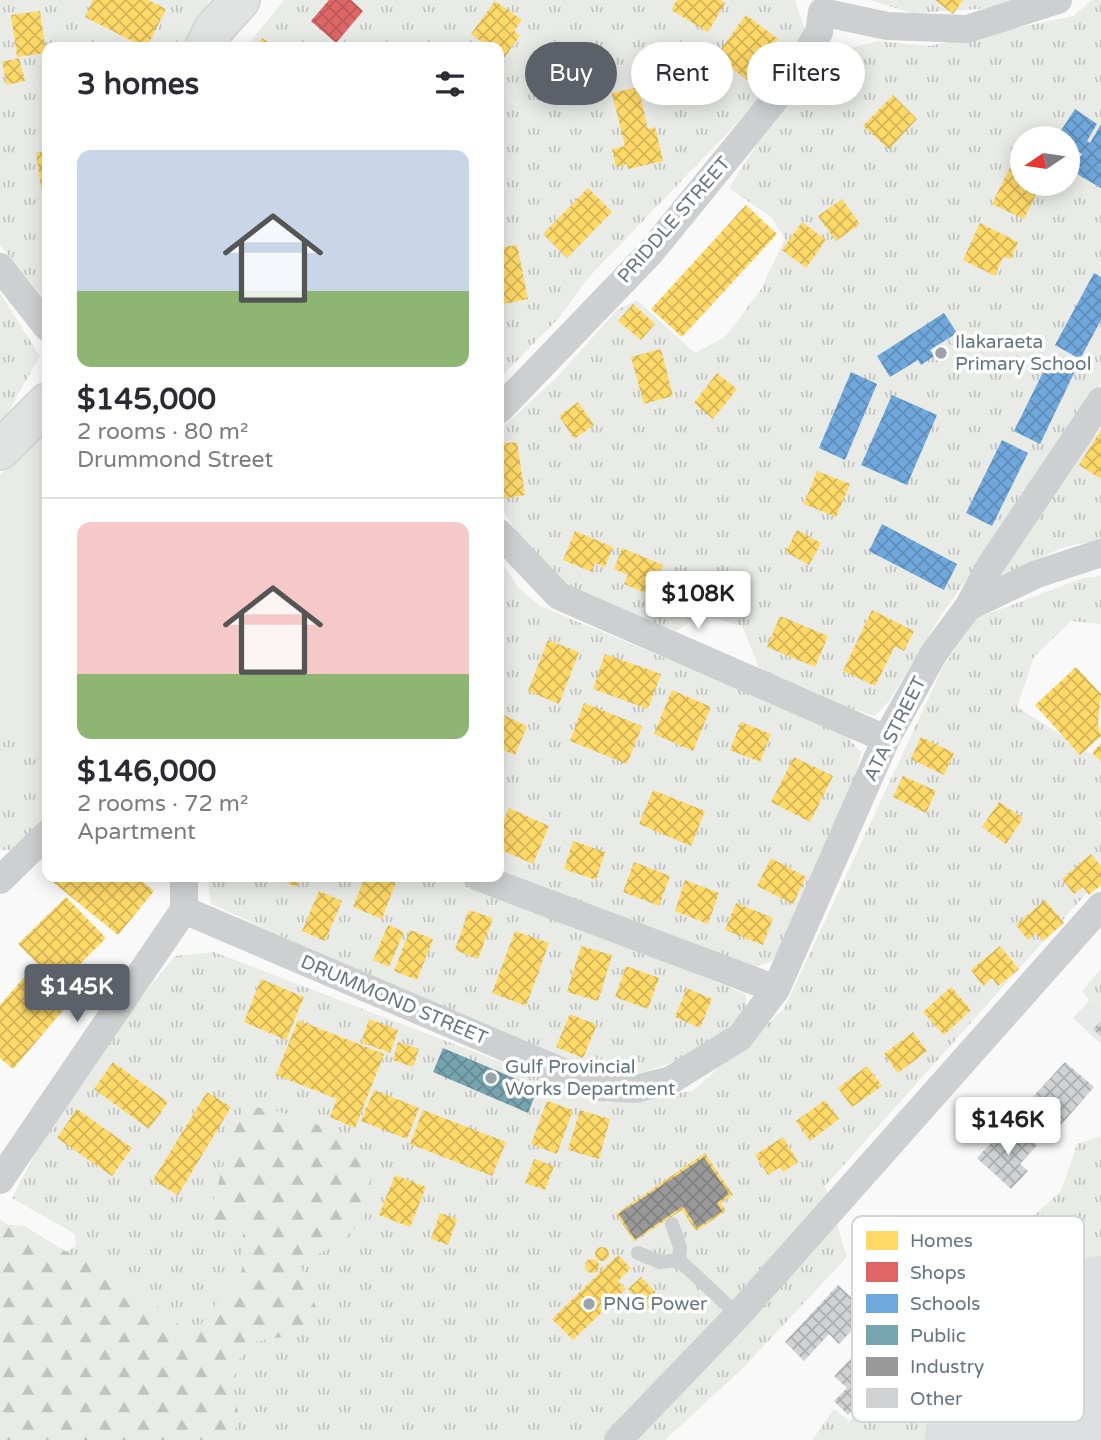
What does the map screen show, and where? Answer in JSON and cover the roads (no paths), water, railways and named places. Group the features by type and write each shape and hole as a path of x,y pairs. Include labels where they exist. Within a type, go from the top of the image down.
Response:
{"highway":[{"path":"207,42 213,30 240,0"},
{"path":"0,450 42,408"}],"street":[{"path":"818,6 887,26 967,29 1058,0"},
{"name":"PRIDDLE STREET","path":"504,405 650,253 787,85 819,32 818,6"},
{"path":"0,267 42,321"},
{"path":"968,607 990,566 1101,401"},
{"path":"504,538 559,596 886,738"},
{"name":"ATA STREET","path":"776,989 886,738 934,653 968,607 1037,575 1101,553"},
{"path":"0,880 42,839"},
{"path":"0,1180 184,910 184,882"},
{"path":"491,882 776,989"},
{"path":"618,1440 738,1315 1101,906"},
{"name":"DRUMMOND STREET","path":"184,910 597,1087 636,1089 671,1080 740,1037 776,989"}],"lane":[{"path":"672,1224 680,1248 679,1260"},
{"path":"638,1253 660,1262 679,1260 738,1315"}],"place":[{"name":"Ilakaraeta Primary School","path":"941,353"},
{"name":"Gulf Provincial Works Department","path":"491,1078"},
{"name":"PNG Power","path":"589,1304"}]}
